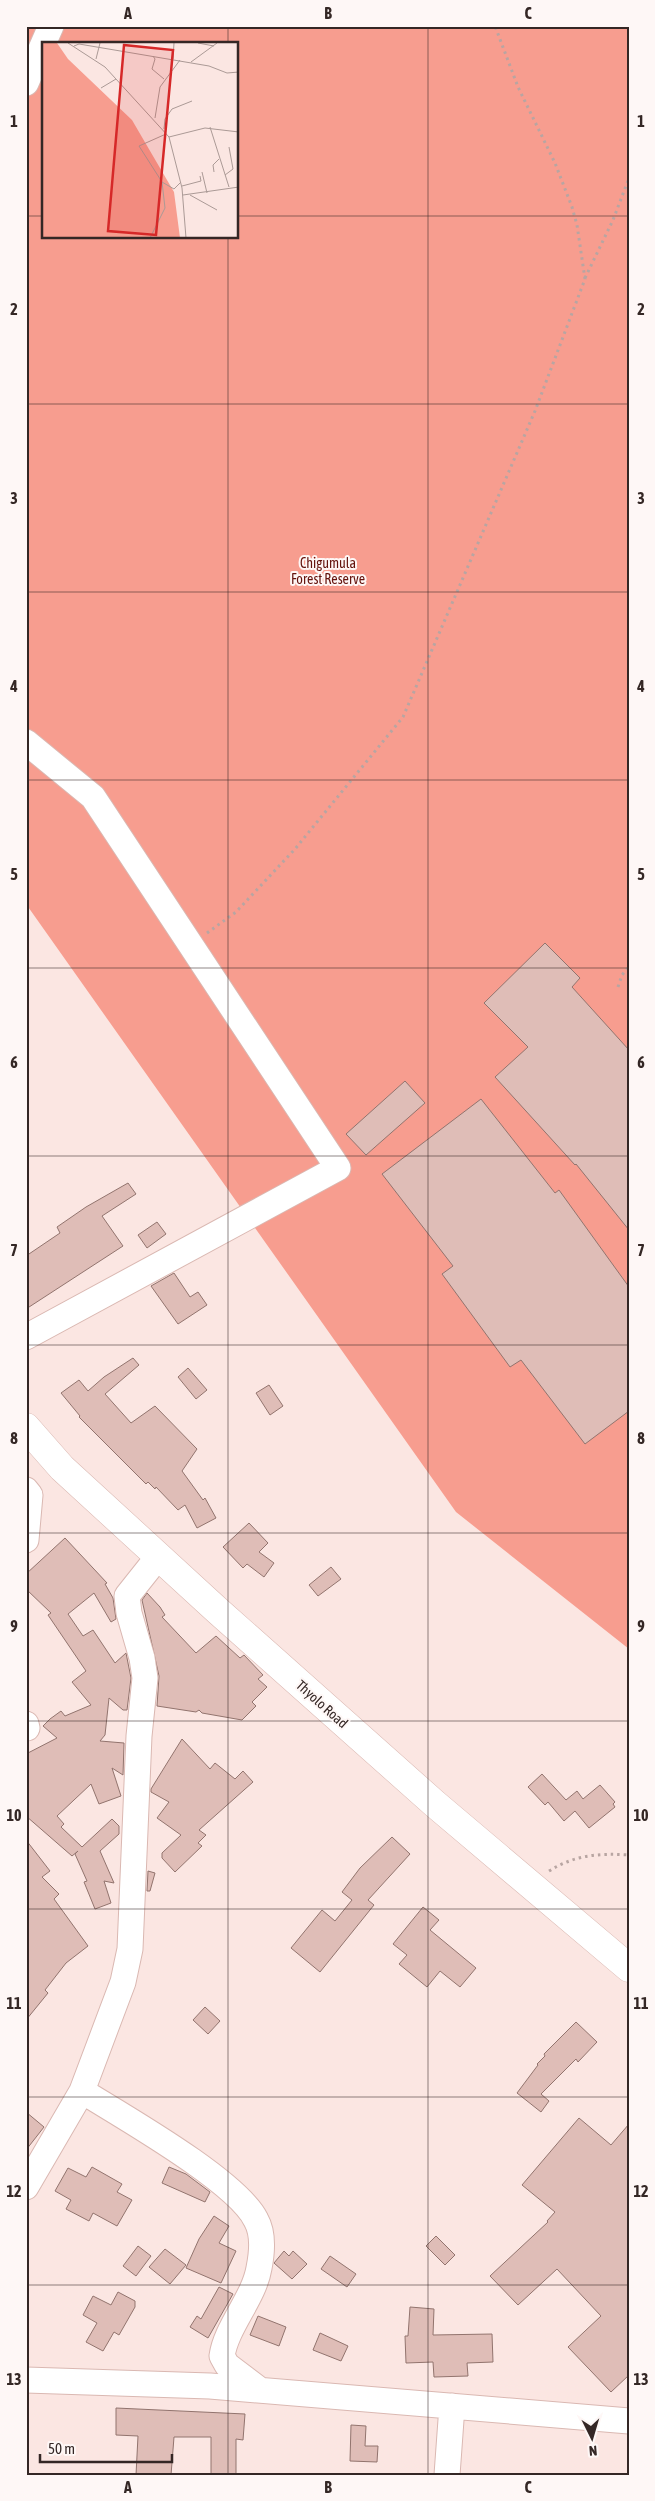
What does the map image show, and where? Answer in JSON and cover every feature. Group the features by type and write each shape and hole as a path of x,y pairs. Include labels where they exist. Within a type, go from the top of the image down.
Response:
{"highway":[{"name":"Thyolo Road","path":"26,1428 62,1468 158,1557 435,1804 629,1968"}],"street":[{"path":"44,42 51,26"},
{"path":"26,83 42,47"},
{"path":"26,742 93,797 338,1168 26,1337"},
{"path":"26,1490 30,1495 26,1540"},
{"path":"26,2187 82,2091 123,1982 130,1949 139,1736 145,1678 142,1658 129,1613 127,1596 158,1557"},
{"path":"82,2091 223,2184 249,2209 256,2219 261,2239 258,2271 222,2356 227,2365 260,2390"},
{"path":"26,2380 260,2390 629,2420"},
{"path":"447,2475 452,2406"}],"path":[{"path":"495,26 518,87 555,163 572,207 577,225 585,279"},
{"path":"190,945 236,912 256,891 295,849 403,717 535,411 585,279 613,220 629,178"},
{"path":"618,987 622,975 629,967"},
{"path":"530,1883 563,1862 575,1858 602,1853 629,1855"}],"green space":[{"name":"Chigumula Forest Reserve","path":"26,26 629,26 629,1649 456,1512 26,904"}],"building":[{"path":"545,943 580,978 572,987 629,1050 629,1230 576,1164 495,1077 528,1047 484,1003"},
{"path":"405,1081 425,1103 366,1155 346,1134"},
{"path":"481,1099 555,1193 559,1190 629,1287 629,1411 585,1444 521,1360 510,1367 442,1274 453,1266 382,1174"},
{"path":"128,1183 136,1194 102,1216 123,1246 26,1309 26,1256 60,1233 57,1227 86,1207"},
{"path":"157,1222 166,1234 147,1248 138,1235"},
{"path":"174,1273 190,1297 198,1292 207,1305 178,1324 151,1286"},
{"path":"133,1358 139,1365 105,1394 131,1423 155,1406 197,1449 182,1471 203,1500 205,1498 216,1518 197,1528 185,1505 178,1510 156,1487 155,1489 148,1482 146,1484 79,1417 61,1393 79,1380 88,1391 104,1377"},
{"path":"188,1368 207,1390 196,1399 178,1377"},
{"path":"269,1385 283,1406 270,1415 256,1393"},
{"path":"249,1523 268,1543 259,1552 274,1563 264,1577 247,1564 243,1568 223,1547"},
{"path":"65,1538 107,1583 105,1584 113,1598 116,1619 111,1622 94,1593 68,1614 83,1636 93,1630 115,1663 126,1653 131,1678 127,1710 123,1710 109,1698 105,1735 100,1741 124,1743 123,1775 112,1768 121,1796 99,1804 91,1784 57,1816 64,1824 61,1827 82,1847 112,1819 119,1826 119,1834 100,1851 114,1883 104,1881 111,1903 95,1909 84,1882 87,1881 75,1854 78,1851 72,1856 26,1816 26,1754 57,1738 43,1726 50,1719 61,1711 65,1716 91,1705 72,1682 86,1671 48,1615 51,1613 26,1589 26,1574"},
{"path":"331,1567 341,1579 318,1596 309,1585"},
{"path":"147,1593 165,1615 162,1617 196,1653 216,1636 240,1658 244,1655 263,1675 258,1679 267,1687 252,1702 256,1706 242,1720 202,1713 199,1710 196,1712 157,1706 159,1676 142,1600"},
{"path":"182,1739 210,1769 215,1763 235,1779 243,1771 253,1782 199,1830 206,1835 198,1843 202,1846 175,1872 162,1858 162,1853 181,1835 157,1818 169,1802 151,1792 151,1789"},
{"path":"542,1774 566,1800 577,1791 583,1799 600,1785 615,1802 613,1804 615,1807 589,1828 575,1811 564,1821 548,1802 545,1805 528,1787"},
{"path":"392,1837 410,1854 368,1900 374,1905 320,1972 291,1948 322,1910 335,1921 352,1900 342,1892 360,1868"},
{"path":"26,1840 50,1871 42,1877 59,1894 54,1899 88,1946 66,1963 45,1990 48,1993 26,2020"},
{"path":"148,1871 155,1873 150,1891 147,1891"},
{"path":"423,1907 439,1920 430,1930 476,1968 460,1987 440,1971 427,1987 399,1964 407,1955 393,1944"},
{"path":"205,2007 220,2021 208,2034 193,2020"},
{"path":"576,2022 597,2042 578,2062 576,2059 541,2094 549,2101 541,2112 517,2093 537,2064 545,2056 544,2054"},
{"path":"26,2112 44,2127 26,2150"},
{"path":"579,2118 611,2145 629,2124 629,2375 611,2392 568,2347 601,2316 557,2269 518,2305 490,2276 548,2222 555,2212 522,2185"},
{"path":"92,2167 122,2184 117,2192 132,2200 117,2226 93,2213 89,2221 66,2209 71,2200 55,2191 68,2168 86,2177"},
{"path":"169,2167 186,2174 210,2192 205,2202 162,2183"},
{"path":"214,2216 229,2226 219,2243 236,2251 221,2283 186,2268 199,2239"},
{"path":"436,2236 455,2255 445,2265 426,2246"},
{"path":"138,2246 151,2256 136,2276 123,2266"},
{"path":"165,2249 186,2265 170,2284 149,2267"},
{"path":"284,2251 289,2256 293,2251 307,2264 292,2279 274,2263"},
{"path":"330,2256 356,2274 347,2287 321,2269"},
{"path":"219,2287 233,2294 208,2338 190,2327 197,2316 201,2319"},
{"path":"118,2292 135,2301 135,2307 119,2335 114,2332 103,2351 86,2342 97,2323 83,2315 93,2296 111,2305"},
{"path":"410,2307 434,2309 433,2335 492,2334 493,2362 467,2363 468,2376 434,2377 433,2362 406,2363 405,2336 408,2336"},
{"path":"258,2316 286,2327 279,2346 250,2335"},
{"path":"320,2333 348,2346 341,2361 313,2350"},
{"path":"116,2408 245,2414 243,2440 236,2439 236,2475 211,2475 211,2437 174,2437 171,2475 136,2475 138,2436 116,2435"},
{"path":"351,2425 366,2426 365,2446 378,2446 377,2462 350,2461"}]}
